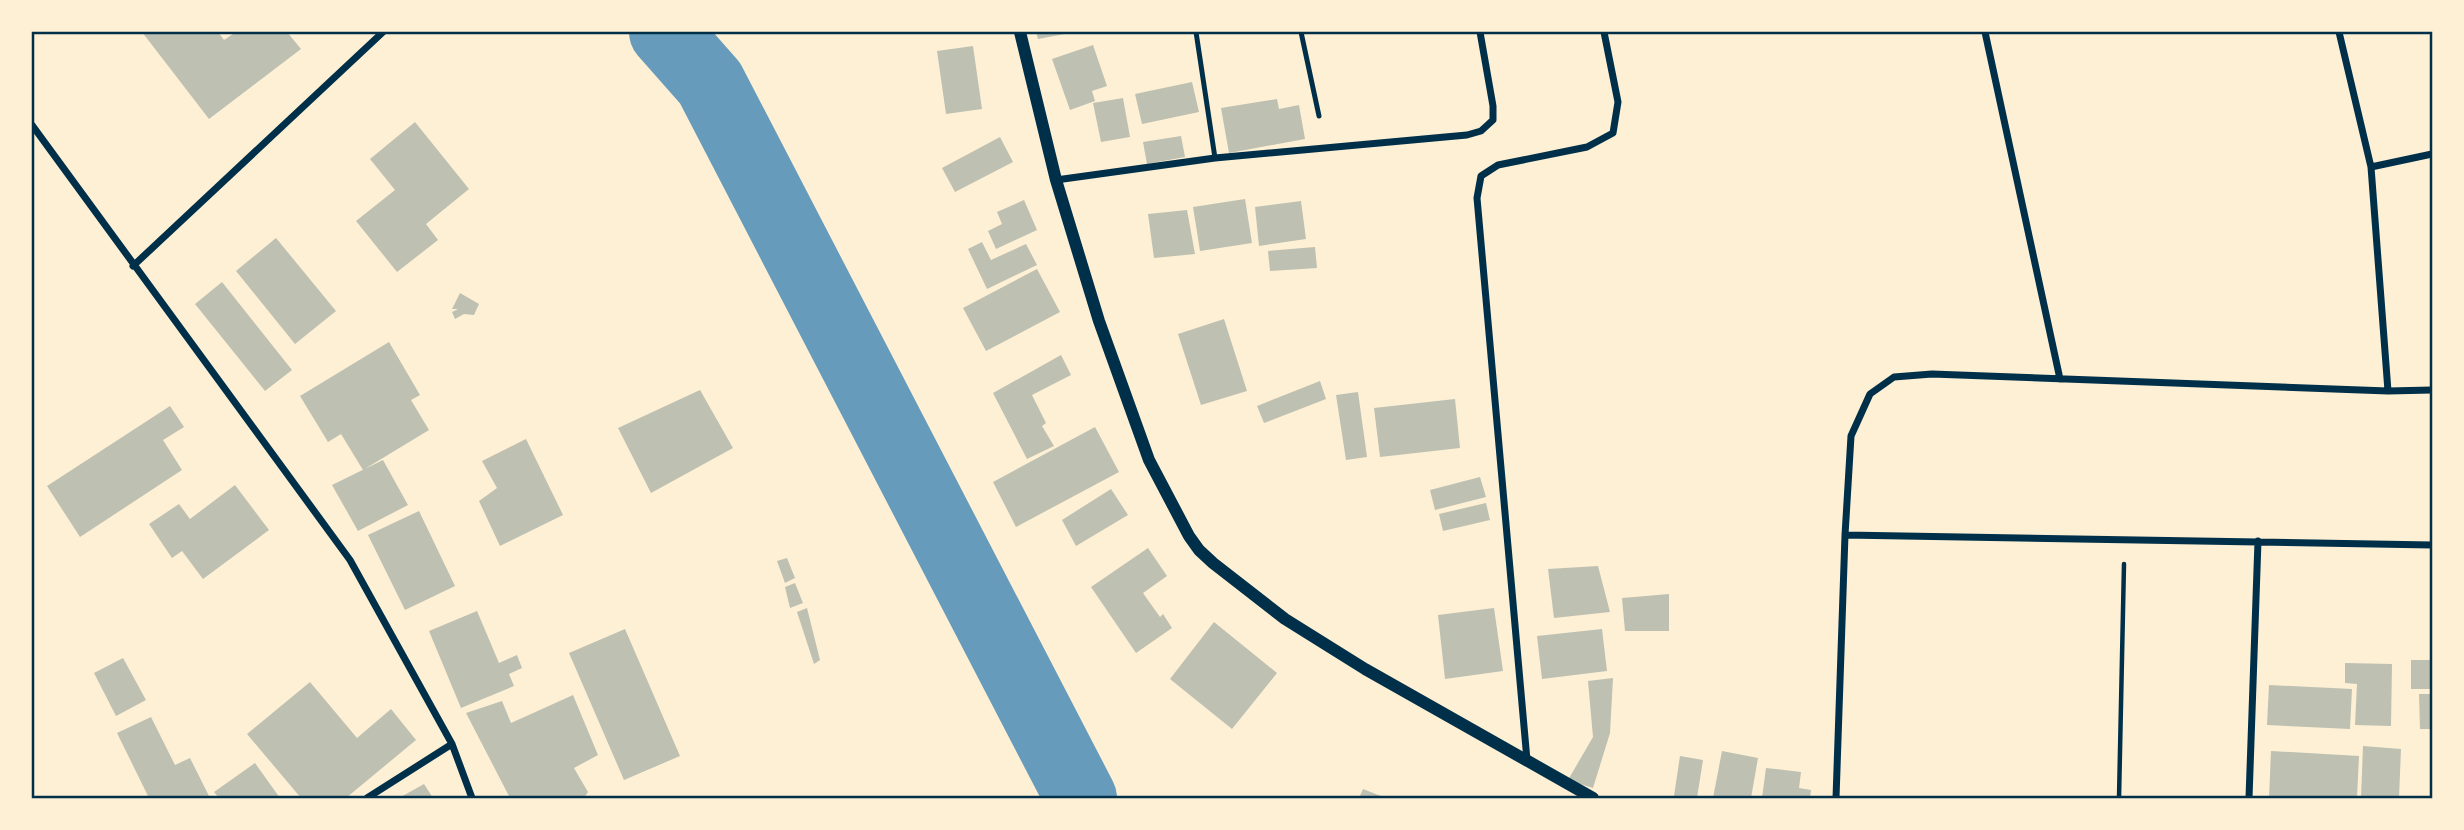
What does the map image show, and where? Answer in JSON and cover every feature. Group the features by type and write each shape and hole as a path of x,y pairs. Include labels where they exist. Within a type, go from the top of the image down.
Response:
{"street":[{"path":"133,265 383,32"},
{"path":"1020,32 1056,180 1099,321 1149,460 1199,550 1285,619 1593,799"},
{"path":"1056,180 1215,158 1467,135 1481,131 1493,120 1493,106 1480,32"},
{"path":"1527,761 1477,198 1481,176 1498,165 1587,147 1613,133 1618,102 1604,32"},
{"path":"1985,32 2060,379"},
{"path":"2339,32 2371,167 2388,391"},
{"path":"32,125 350,560 452,744 472,799"},
{"path":"2371,167 2432,154"},
{"path":"1836,799 1851,436 1870,394 1894,377 1932,374 2388,391 2432,390"},
{"path":"1845,535 2124,542 2258,541 2432,545"},
{"path":"2249,799 2258,541"},
{"path":"366,799 452,744"}],"lane":[{"path":"1196,32 1215,158"},
{"path":"1301,32 1319,116"}],"path":[{"path":"2119,799 2124,542"}],"building":[{"path":"142,32 218,32 224,40 236,32 287,32 301,49 209,119"},
{"path":"1036,32 1070,32 1070,33 1038,39"},
{"path":"1093,45 1107,86 1092,91 1095,101 1070,110 1052,59"},
{"path":"973,46 982,109 946,114 937,51"},
{"path":"1192,82 1199,112 1142,124 1135,94"},
{"path":"1123,98 1130,137 1101,142 1093,103"},
{"path":"1277,99 1279,109 1299,105 1305,139 1229,153 1221,108"},
{"path":"415,122 469,189 426,224 438,240 397,272 356,221 395,190 370,159"},
{"path":"1181,136 1185,157 1147,164 1143,142"},
{"path":"1000,137 1013,162 955,192 942,168"},
{"path":"1245,199 1252,243 1200,251 1193,207"},
{"path":"1024,200 1037,230 996,249 988,231 1002,224 997,212"},
{"path":"1301,201 1306,239 1259,246 1255,207"},
{"path":"1187,210 1195,254 1154,258 1148,214"},
{"path":"276,238 336,311 295,344 236,271"},
{"path":"982,242 991,260 1026,244 1037,265 987,289 968,249"},
{"path":"1315,247 1317,268 1270,271 1268,251"},
{"path":"1037,269 1060,312 986,351 963,308"},
{"path":"222,282 292,370 265,391 195,304"},
{"path":"460,293 479,304 474,315 464,314 455,319 452,312 458,309 452,309"},
{"path":"1224,319 1247,391 1201,405 1178,334"},
{"path":"389,342 420,395 411,400 429,430 363,470 341,434 328,442 300,396"},
{"path":"1061,355 1071,375 1032,395 1046,423 1042,426 1054,446 1027,459 993,393"},
{"path":"1320,381 1326,399 1264,423 1257,406"},
{"path":"700,390 733,448 651,493 618,428"},
{"path":"1358,392 1367,457 1346,460 1336,395"},
{"path":"1455,399 1460,448 1380,457 1374,408"},
{"path":"170,406 184,427 163,440 182,470 80,537 47,486"},
{"path":"1095,427 1119,472 1016,527 993,482"},
{"path":"526,439 563,515 500,546 479,501 497,488 482,461"},
{"path":"383,460 408,505 358,531 332,485"},
{"path":"1480,477 1486,497 1435,510 1430,490"},
{"path":"235,485 269,530 203,579 182,551 172,558 149,524 179,504 190,519"},
{"path":"1111,489 1128,515 1076,546 1062,520"},
{"path":"1486,503 1490,520 1443,531 1439,514"},
{"path":"419,511 455,586 405,610 368,535"},
{"path":"1148,548 1167,576 1143,593 1160,617 1163,614 1172,628 1136,653 1091,587"},
{"path":"787,558 795,578 785,583 777,561"},
{"path":"1598,566 1610,612 1554,618 1548,569"},
{"path":"795,583 803,603 790,608 785,587"},
{"path":"1669,594 1669,631 1625,631 1622,598"},
{"path":"807,608 820,660 814,664 797,612"},
{"path":"1494,608 1503,671 1445,679 1438,615"},
{"path":"477,611 499,663 517,655 522,668 509,674 514,686 461,708 429,631"},
{"path":"1214,622 1277,673 1232,729 1170,679"},
{"path":"625,629 680,756 624,780 569,653"},
{"path":"1602,629 1607,671 1542,679 1537,636"},
{"path":"123,658 146,700 116,716 94,673"},
{"path":"2411,660 2432,660 2432,689 2411,689"},
{"path":"2345,663 2392,664 2391,726 2355,725 2357,684 2345,683"},
{"path":"1613,678 1610,733 1593,788 1568,780 1593,737 1588,681"},
{"path":"310,682 357,738 391,709 416,740 346,798 301,798 247,734"},
{"path":"2269,685 2352,689 2350,729 2267,725"},
{"path":"2419,694 2432,694 2432,729 2420,729"},
{"path":"573,695 598,755 574,768 588,792 584,798 510,798 466,713 502,701 511,723"},
{"path":"151,717 175,765 190,758 210,798 149,798 117,733"},
{"path":"2363,746 2401,749 2399,798 2361,798"},
{"path":"1722,751 1758,758 1751,798 1713,798"},
{"path":"2271,751 2359,756 2357,798 2269,798"},
{"path":"1680,756 1703,760 1697,798 1674,796"},
{"path":"255,763 280,798 219,798 214,792"},
{"path":"1766,768 1801,772 1799,788 1811,790 1810,798 1762,798"},
{"path":"424,784 433,798 399,798"},
{"path":"1363,789 1386,798 1359,798"}],"waterway":[{"path":"665,32 710,83 1081,798"}]}
